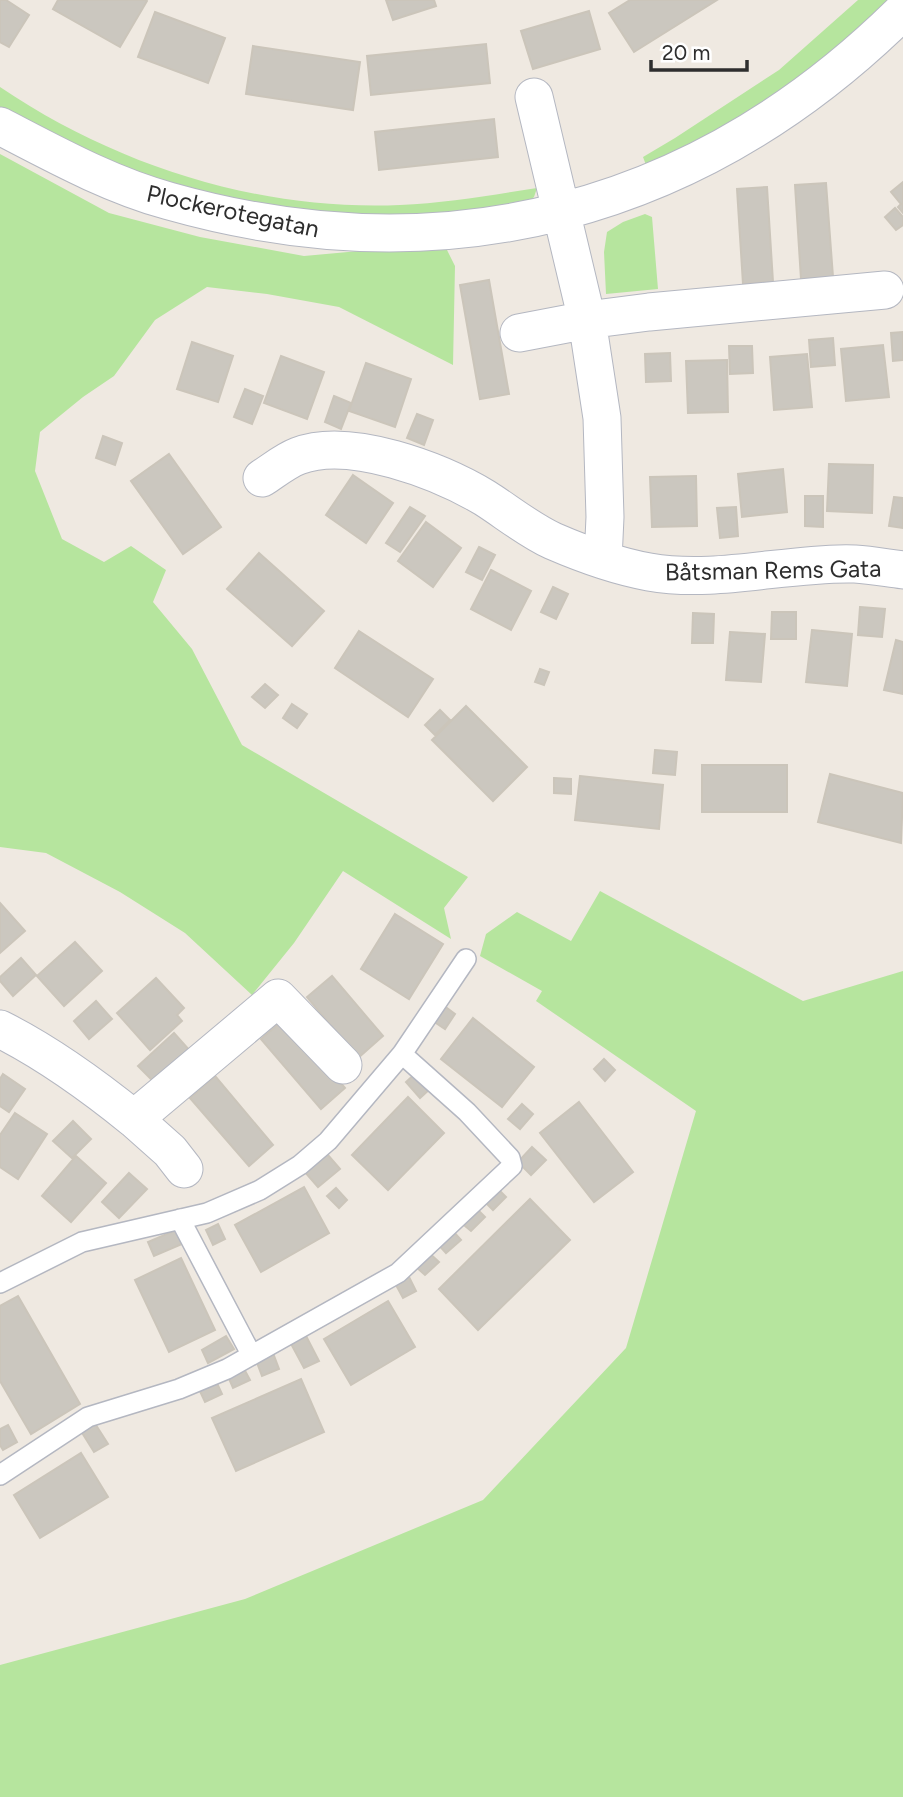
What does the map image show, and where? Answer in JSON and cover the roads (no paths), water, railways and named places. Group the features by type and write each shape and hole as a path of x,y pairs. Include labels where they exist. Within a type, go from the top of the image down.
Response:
{"street":[{"name":"Plockerotegatan","path":"0,127 115,182 168,201 270,224 331,232 400,234 471,230 522,222 617,196 692,165 789,108 843,66 903,11"},
{"path":"534,97 587,320 602,418 605,517 603,560"},
{"path":"519,333 587,320 885,290"},
{"name":"Båtsman Rems Gata","path":"262,478 298,456 331,450 403,461 439,474 482,496 550,540 603,560 649,572 687,576 854,564 903,569"},
{"path":"134,1119 278,998 343,1065"},
{"path":"0,1029 53,1059 134,1119 170,1151 184,1169"}],"lane":[{"path":"0,1283 82,1242 206,1213 260,1190 300,1165 328,1141 402,1054 466,959"},
{"path":"2,1470 88,1418 179,1389 227,1369 398,1273 512,1166 510,1158 467,1112 402,1054"},
{"path":"180,1219 251,1354"}]}
